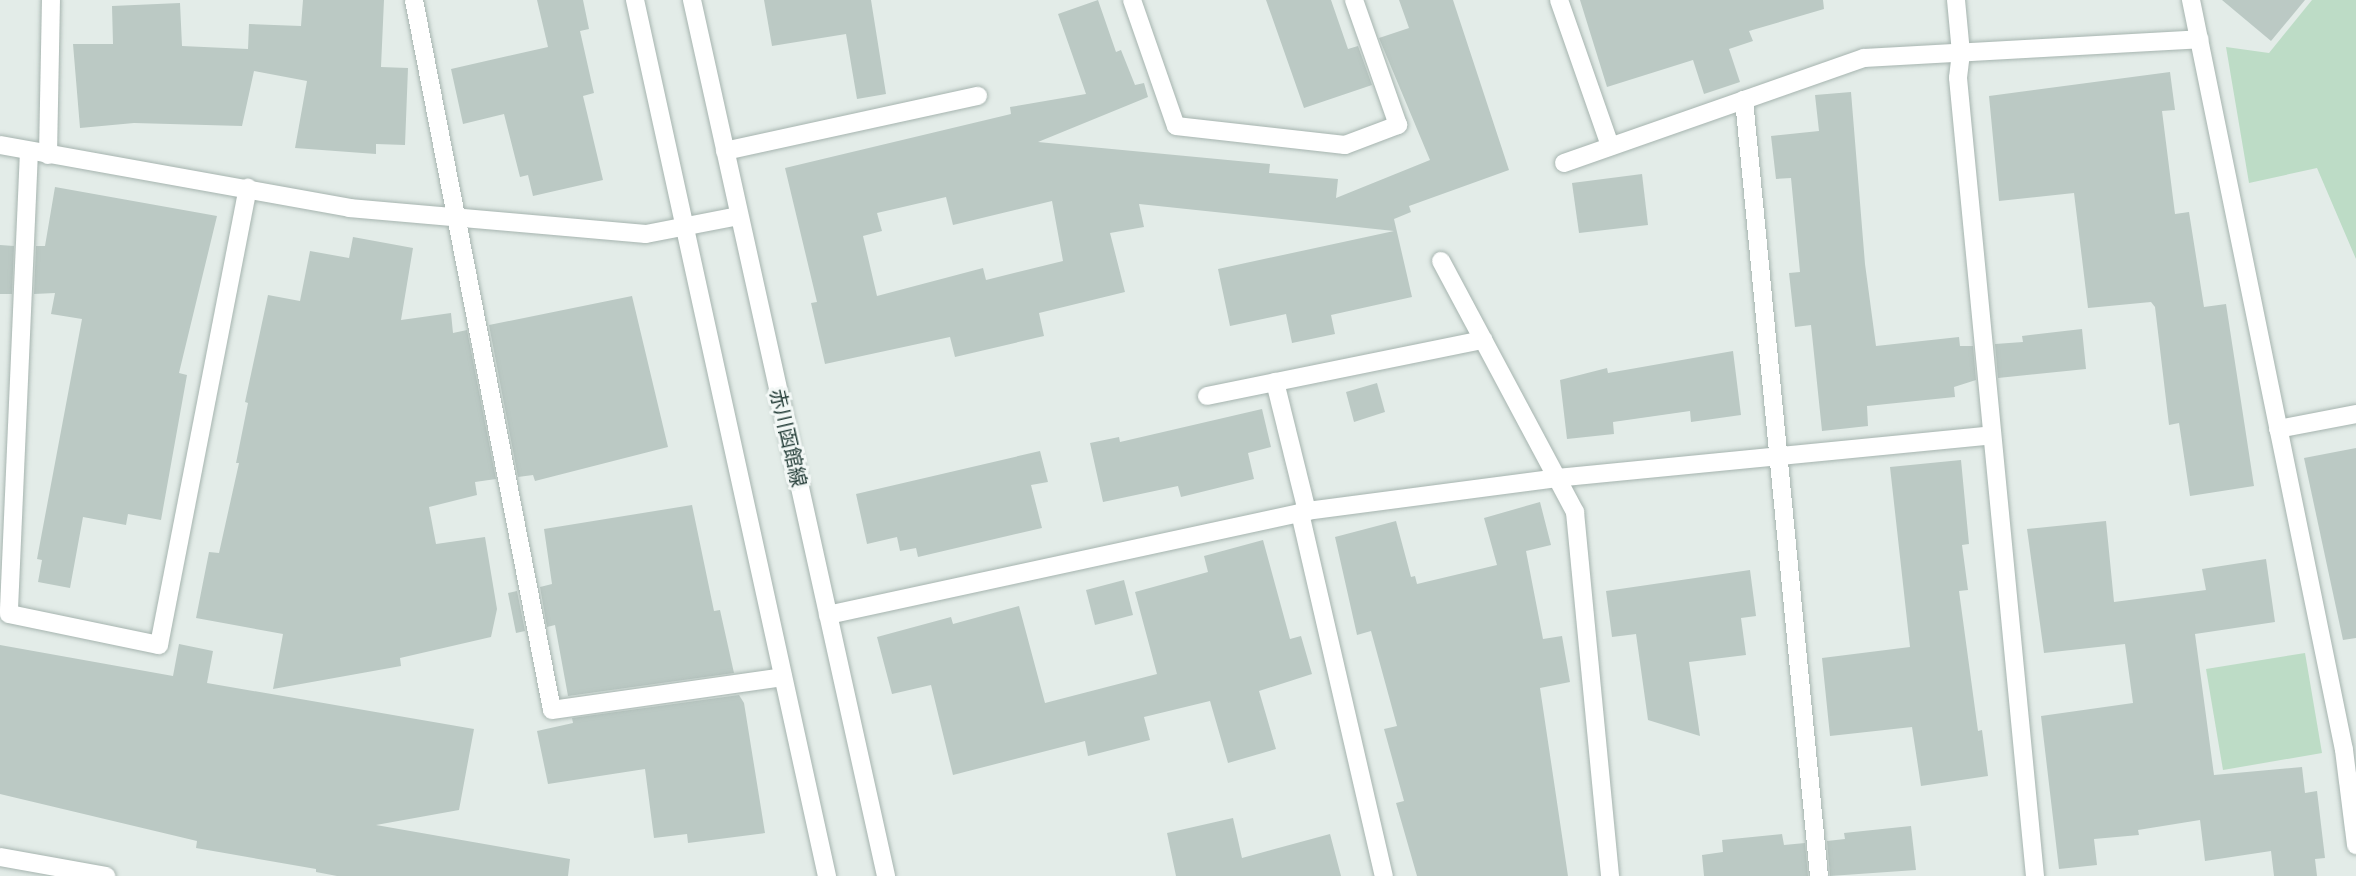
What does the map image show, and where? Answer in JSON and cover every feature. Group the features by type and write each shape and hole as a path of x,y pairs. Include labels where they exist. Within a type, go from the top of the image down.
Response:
{"street":[{"path":"48,155 51,0"},
{"path":"414,0 552,710 783,677"},
{"path":"635,0 826,876"},
{"name":"赤川函館線","path":"692,0 886,876"},
{"path":"1132,0 1176,126 1345,145 1398,125 1354,0"},
{"path":"1559,0 1610,146"},
{"path":"1956,0 1961,53 1958,78 1991,435 2036,876"},
{"path":"2191,0 2344,750 2356,845"},
{"path":"1564,163 1864,58 2199,39"},
{"path":"725,151 978,96"},
{"path":"1744,100 1819,876"},
{"path":"0,145 349,208 646,234 739,216"},
{"path":"29,151 9,614 159,645 248,188"},
{"path":"1441,261 1575,512 1610,876"},
{"path":"1207,396 1483,340"},
{"path":"1275,382 1384,876"},
{"path":"2278,429 2356,414"},
{"path":"828,615 1303,512 1556,478 1779,454 1991,435"},
{"path":"11,864 106,876"}],"green space":[{"path":"2312,0 2356,0 2356,259 2317,168 2249,183 2226,47 2269,53"},
{"path":"2305,653 2322,753 2223,770 2206,669"}],"building":[{"path":"303,0 384,0 381,67 408,68 405,145 376,144 376,154 295,148 307,81 254,71 242,126 134,123 80,128 73,44 113,44 112,6 180,3 182,46 248,49 249,24 301,26"},
{"path":"537,0 583,0 589,29 580,31 594,93 583,96 603,180 533,196 528,175 520,177 504,114 463,124 451,69 548,47"},
{"path":"764,0 871,0 886,94 857,99 846,34 772,46"},
{"path":"1098,0 1116,52 1121,50 1135,85 1144,83 1148,97 1038,142 1270,164 1269,173 1338,179 1336,198 1430,160 1379,38 1409,28 1399,0 1453,0 1509,170 1409,206 1411,212 1394,219 1412,297 1331,315 1335,334 1292,343 1286,314 1230,326 1218,269 1394,231 1139,204 1144,227 1110,233 1125,292 1039,313 1044,336 955,357 950,337 825,364 811,303 817,302 785,168 1011,114 1010,107 1086,94 1058,14","holes":["946,197 953,225 1052,201 1063,261 986,280 983,268 877,296 863,236 882,231 877,213"]},
{"path":"1266,0 1331,0 1348,49 1358,46 1372,85 1304,108"},
{"path":"1580,0 1823,0 1824,9 1749,31 1753,41 1729,49 1740,82 1704,94 1693,60 1607,87"},
{"path":"2222,0 2305,0 2271,41"},
{"path":"2170,72 2175,110 2162,111 2175,214 2189,212 2204,307 2226,304 2254,486 2190,496 2179,423 2169,425 2155,307 2151,302 2088,308 2074,193 1999,201 1989,96"},
{"path":"1851,92 1865,264 1876,346 1959,337 1960,346 1973,346 1976,380 1954,387 1955,397 1867,406 1868,426 1822,431 1811,325 1795,327 1789,273 1800,272 1791,178 1776,179 1771,136 1819,131 1815,95"},
{"path":"1642,174 1648,225 1579,233 1572,183"},
{"path":"55,187 217,216 179,373 187,375 161,520 128,514 126,525 83,517 70,588 38,582 42,560 37,559 82,319 51,314 55,293 34,294 36,246 45,246"},
{"path":"353,237 413,248 401,320 451,313 453,333 467,330 496,479 475,482 477,495 429,507 436,544 485,537 497,609 491,637 400,658 401,666 273,689 283,634 196,618 209,552 219,553 239,463 236,463 248,403 245,402 268,295 300,301 310,251 349,258"},
{"path":"0,245 14,246 12,294 0,294"},
{"path":"632,296 668,447 535,481 533,475 518,477 489,325"},
{"path":"2082,329 2086,369 1998,378 1995,344 2023,342 2022,336"},
{"path":"1733,351 1741,415 1691,422 1690,411 1613,422 1614,434 1567,439 1560,380 1607,368 1608,373"},
{"path":"1377,383 1385,412 1354,422 1346,392"},
{"path":"1262,409 1271,447 1248,453 1254,479 1181,497 1178,486 1103,502 1090,443 1119,437 1120,442"},
{"path":"2356,448 2356,638 2343,640 2304,458"},
{"path":"1040,451 1048,482 1031,485 1042,528 918,557 916,548 900,551 897,537 867,544 856,494"},
{"path":"1961,460 1969,544 1962,545 1968,590 1959,591 1978,731 1982,730 1988,776 1921,786 1912,727 1830,736 1822,658 1910,647 1890,467"},
{"path":"1540,502 1551,545 1526,551 1543,639 1562,636 1570,682 1540,688 1568,876 1417,876 1396,803 1404,801 1384,729 1397,726 1371,631 1357,635 1335,537 1396,521 1411,577 1415,576 1417,584 1497,565 1484,518"},
{"path":"692,505 714,611 720,610 734,673 568,696 555,625 547,627 540,587 552,584 544,529"},
{"path":"2106,521 2114,602 2206,590 2202,569 2266,559 2275,622 2195,634 2214,775 2302,767 2305,793 2317,791 2325,858 2315,859 2317,876 2274,876 2271,851 2205,861 2200,820 2138,830 2139,835 2094,839 2097,865 2059,869 2041,716 2133,703 2125,644 2044,653 2027,529"},
{"path":"1263,540 1290,639 1301,636 1312,674 1259,691 1276,749 1228,763 1210,701 1144,717 1150,740 1088,756 1085,741 953,775 931,685 892,694 877,637 951,617 953,624 1019,606 1045,703 1157,674 1135,592 1208,572 1204,556"},
{"path":"1750,570 1756,616 1741,618 1746,655 1689,662 1700,736 1648,720 1636,634 1612,637 1606,591"},
{"path":"1124,580 1133,615 1095,625 1086,590"},
{"path":"517,591 525,631 516,633 508,593"},
{"path":"179,644 213,651 207,683 474,729 459,810 376,825 570,859 568,876 337,876 316,872 316,869 196,848 197,841 0,794 0,645 173,676"},
{"path":"739,695 744,703 765,833 688,843 687,834 654,838 645,769 548,784 537,731 573,723 572,718"},
{"path":"1233,818 1242,858 1330,834 1341,876 1176,876 1167,833"},
{"path":"1911,826 1916,870 1830,876 1827,841 1845,839 1844,833"},
{"path":"1782,834 1784,845 1805,843 1808,876 1704,876 1702,855 1723,852 1722,840"}]}
